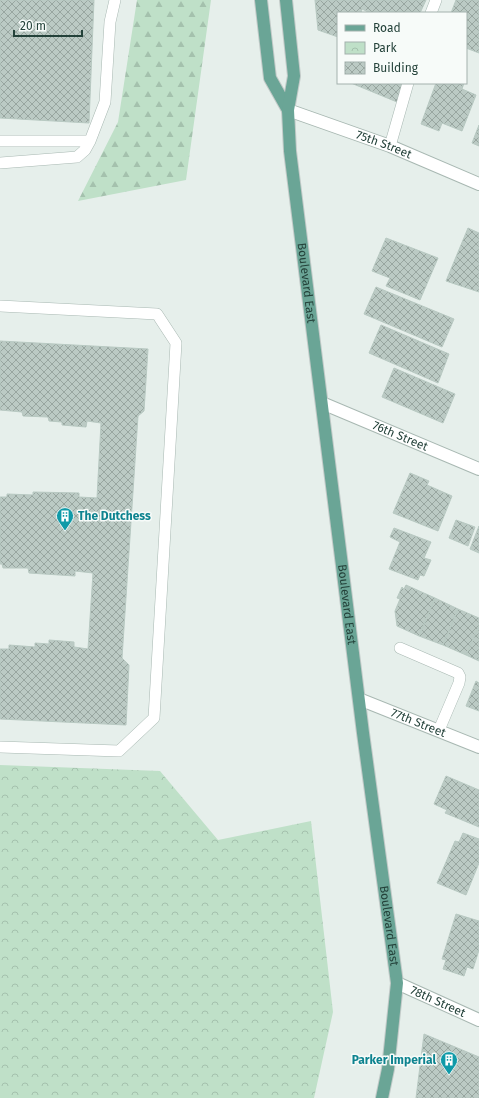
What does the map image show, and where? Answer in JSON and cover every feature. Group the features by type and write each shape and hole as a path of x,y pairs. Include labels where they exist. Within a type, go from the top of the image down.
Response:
{"main road":[{"name":"Boulevard East","path":"261,0 270,78 288,110"},
{"name":"Boulevard East","path":"286,0 294,76 288,110 290,151 348,608 362,733 397,983 388,1069 382,1098"}],"street":[{"name":"75th Street","path":"288,110 390,146 479,184"},
{"name":"76th Street","path":"322,403 479,469"},
{"name":"77th Street","path":"359,699 479,747"},
{"name":"78th Street","path":"397,983 479,1020"}],"lane":[{"path":"0,164 77,157 85,150 105,102 110,22 116,0"},
{"path":"431,12 436,0"},
{"path":"390,146 408,84"},
{"path":"0,141 90,141"},
{"path":"0,306 156,314 176,343 154,718 119,751 0,747"},
{"path":"400,648 458,673 460,677 459,683 439,730"}],"green space":[{"path":"137,0 211,0 186,180 78,201 118,122"},
{"path":"0,765 160,771 218,840 311,821 333,1012 314,1098 0,1098"}],"building":[{"path":"0,0 94,0 89,123 0,118"},
{"path":"315,0 426,0 420,12 368,12 362,9 361,12 337,12 337,37 318,30"},
{"path":"456,0 479,0 479,53 467,48 467,12 451,12"},
{"path":"353,84 403,84 397,102"},
{"path":"436,84 464,84 462,89 476,95 462,131 442,123 439,131 421,124"},
{"path":"479,125 479,146 472,143"},
{"path":"468,228 479,233 479,292 446,281"},
{"path":"386,238 438,258 420,300 386,286 390,278 372,271"},
{"path":"376,287 454,319 442,347 364,314"},
{"path":"381,325 449,354 438,383 369,353"},
{"name":"The Dutchess","path":"0,341 148,349 144,411 138,416 122,658 129,665 126,725 0,719 0,649 9,649 9,645 35,647 35,643 49,644 49,640 74,642 74,647 88,649 93,573 75,571 75,576 29,573 28,568 3,568 2,564 0,564 0,497 7,497 7,494 33,495 33,492 79,493 79,497 97,498 101,423 87,421 86,427 62,425 62,422 49,421 48,417 23,416 22,412 0,410"},
{"path":"394,368 455,394 443,423 382,397"},
{"path":"410,473 429,481 427,485 452,496 438,531 393,513"},
{"path":"456,520 475,527 468,546 449,538"},
{"path":"479,526 479,553 470,549"},
{"path":"394,528 431,542 424,558 431,560 424,576 420,575 418,580 389,569 400,542 390,537"},
{"path":"406,585 435,598 419,636 397,626 395,611 400,599 397,598 402,587 404,589"},
{"path":"435,598 458,609 443,645 419,636"},
{"path":"458,609 479,618 479,626 466,655 443,645"},
{"path":"479,626 479,661 466,655"},
{"path":"476,681 479,683 479,711 466,706"},
{"path":"446,776 479,790 479,827 445,813 447,810 434,804"},
{"path":"463,833 479,839 479,863 466,895 437,883 455,841 459,842"},
{"path":"456,914 479,921 479,950 473,969 467,967 464,976 443,969 446,960 442,959"},
{"name":"Parker Imperial","path":"424,1034 479,1057 479,1098 416,1098"}],"place":[{"name":"The Dutchess","path":"65,531"},
{"name":"Parker Imperial","path":"449,1075"}]}
